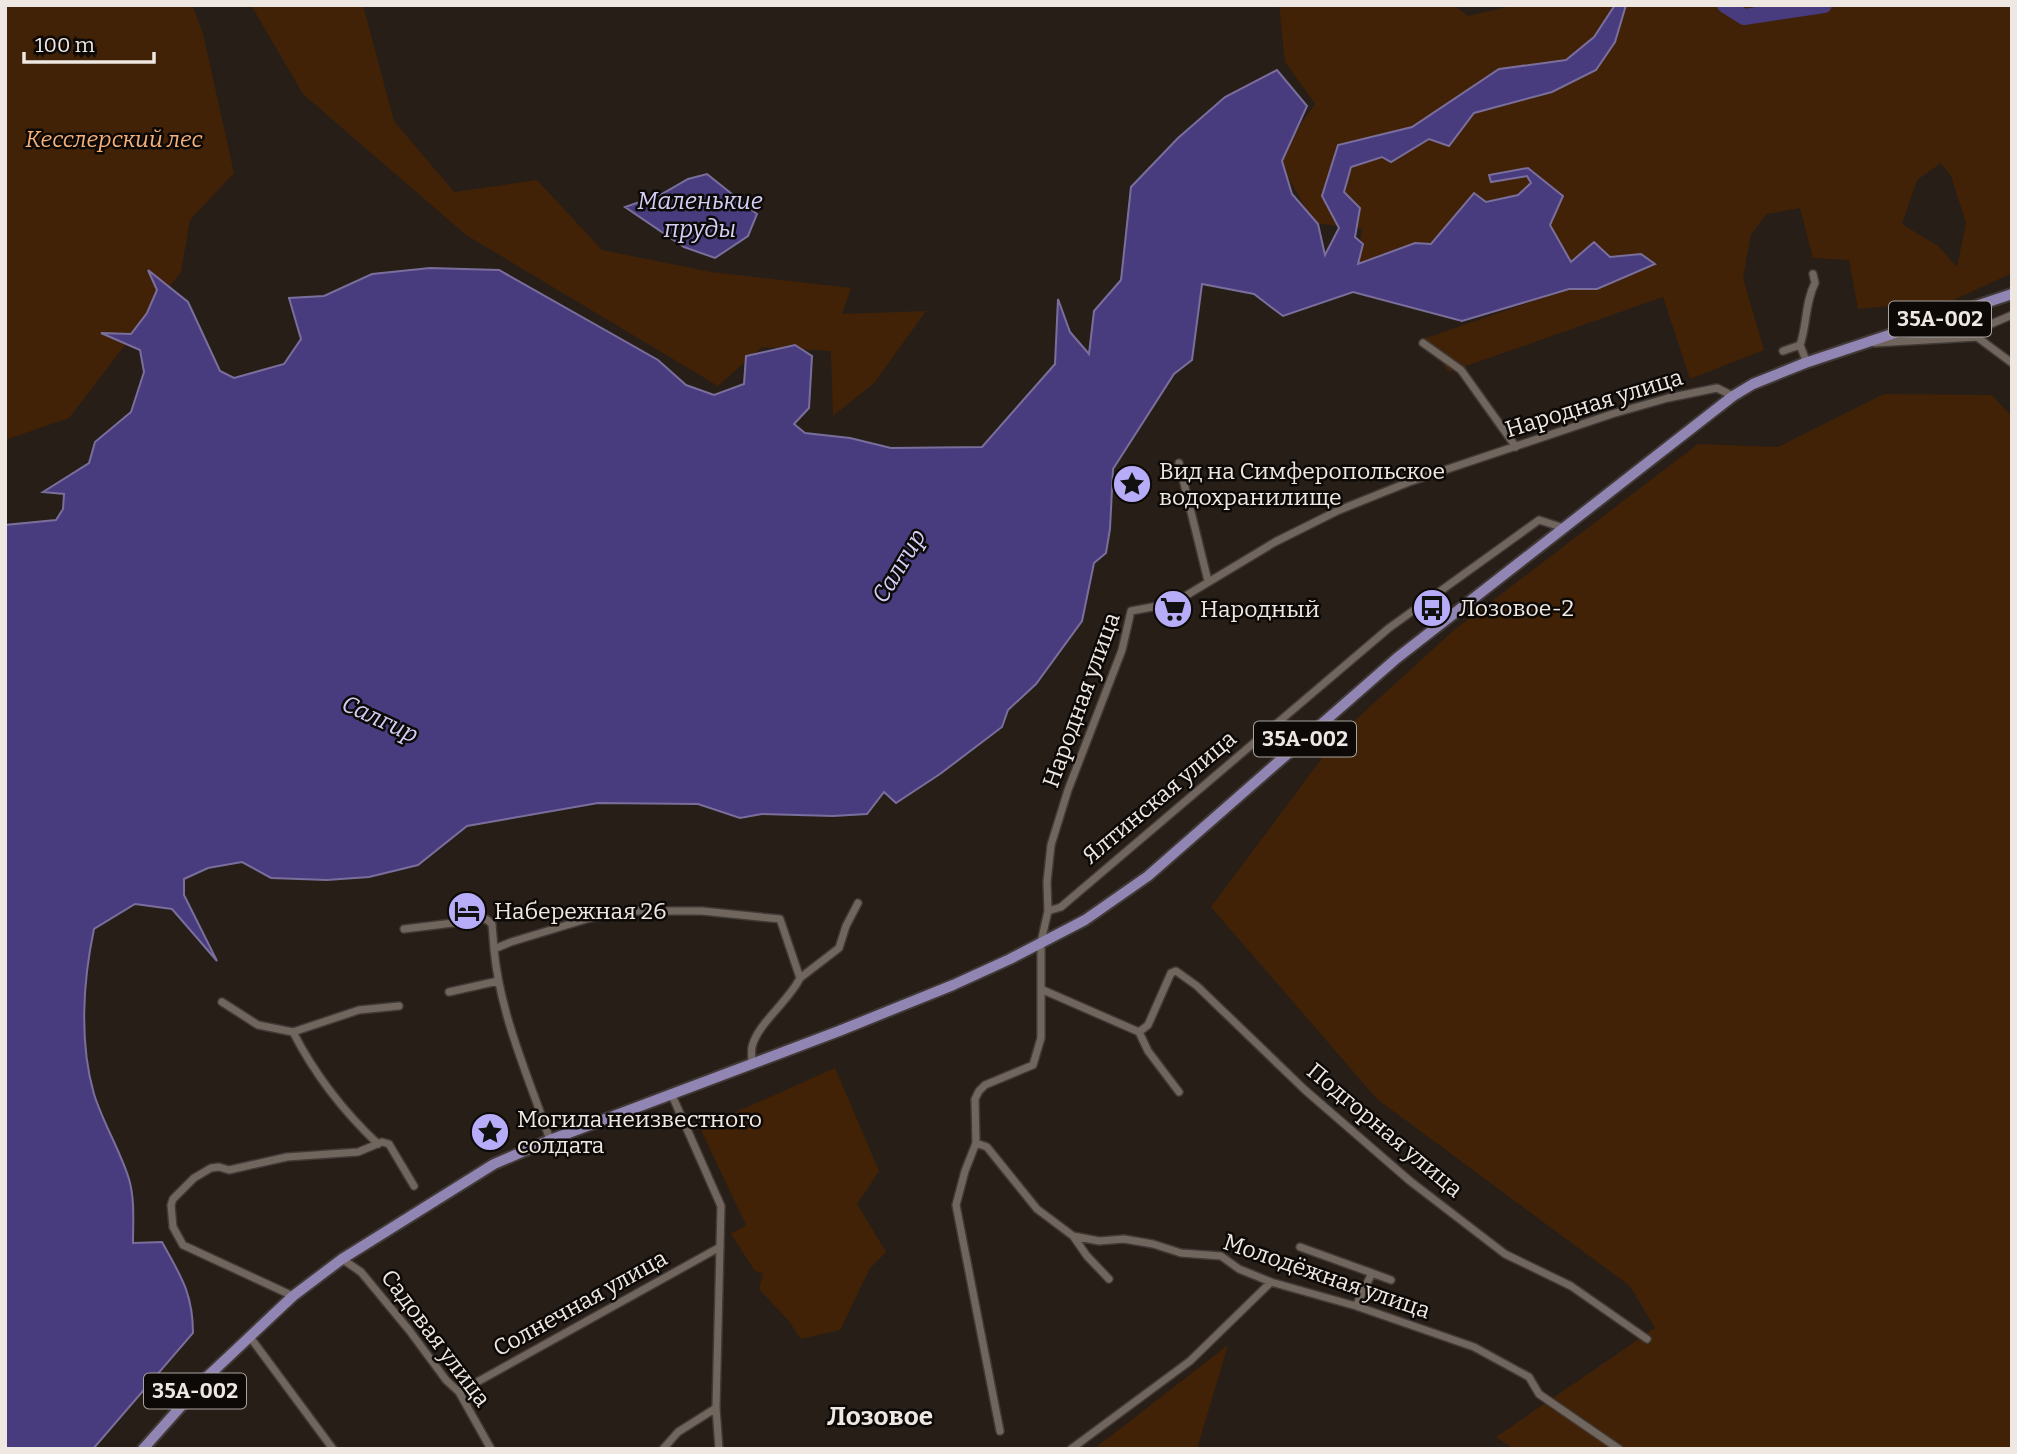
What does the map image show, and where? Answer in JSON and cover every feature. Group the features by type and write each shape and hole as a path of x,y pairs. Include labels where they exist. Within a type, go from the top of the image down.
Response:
{"main road":[{"name":"35А-002","path":"143,1449 208,1376 293,1296 342,1259 494,1164 953,985 1085,920 1148,877 1397,658 1753,384 1807,363 2012,294"}],"street":[{"path":"1807,363 1800,345 1810,292 1815,283 1813,274"},
{"path":"1966,338 1983,327 2012,315"},
{"path":"1867,343 1978,337 2012,363"},
{"path":"1423,343 1461,370 1516,447"},
{"path":"1783,351 1800,345"},
{"name":"Народная улица","path":"976,1143 975,1099 979,1090 1033,1065 1041,1038 1041,942 1048,911 1047,882 1051,845 1068,790 1122,650 1131,611 1163,605 1187,595 1275,542 1337,511 1409,482 1668,398 1717,388 1733,397"},
{"path":"1179,463 1208,581"},
{"name":"Ялтинская улица","path":"1048,911 1061,906 1389,628 1539,520 1564,528"},
{"path":"752,1064 752,1046 769,1018 793,993 800,978 839,948 846,926 858,904"},
{"path":"494,949 590,918 635,911 702,911 780,919 800,978"},
{"path":"404,929 486,919 492,925 498,981 517,1048 550,1140"},
{"name":"Подгорная улица","path":"1139,1032 1148,1025 1171,973 1176,971 1197,986 1305,1090 1410,1181 1505,1254 1571,1286 1647,1339"},
{"path":"449,992 498,981"},
{"path":"1042,990 1139,1032 1148,1051 1179,1092"},
{"path":"222,1002 258,1025 293,1032 359,1010 399,1006"},
{"path":"293,1032 308,1061 361,1128 378,1144"},
{"path":"671,1093 721,1206 716,1408 719,1449"},
{"path":"293,1296 183,1245 173,1227 173,1199 194,1178 211,1168 229,1170 287,1157 358,1152 382,1142 389,1144 414,1186"},
{"path":"976,1143 956,1205 1000,1431"},
{"name":"Молодёжная улица","path":"976,1143 987,1147 1037,1209 1073,1236 1099,1241 1124,1239 1181,1253 1221,1256 1239,1269 1271,1282 1356,1306 1475,1347 1529,1377 1539,1394 1619,1449"},
{"path":"1073,1236 1087,1256 1109,1279"},
{"name":"Солнечная улица","path":"459,1392 720,1247"},
{"path":"1300,1247 1391,1280"},
{"name":"Садовая улица","path":"342,1259 361,1272 446,1380 459,1392 491,1449"},
{"path":"1356,1306 1372,1273"},
{"path":"1071,1449 1108,1419 1190,1361 1271,1282"},
{"path":"250,1336 333,1449"},
{"path":"663,1449 678,1432 716,1408"}],"green space":[{"name":"Кесслерский лес","path":"5,5 192,5 203,34 234,173 190,220 181,272 69,418 5,440"},
{"path":"251,5 363,5 394,121 454,192 537,180 602,250 711,272 851,288 842,314 926,311 875,382 833,416 831,351 762,347 718,386 466,235 303,94"},
{"path":"1279,5 1453,5 1468,16 1516,5 2012,5 2012,273 1954,300 1858,309 1849,260 1813,258 1800,208 1767,214 1751,234 1743,278 1764,350 1690,379 1663,297 1449,372 1423,339 1559,292 1356,272 1362,229 1314,223 1281,165 1294,134 1315,104 1285,62","holes":["1941,163 1951,176 1966,223 1957,267 1938,246 1902,224 1917,180"]},
{"path":"1884,394 1992,395 2012,417 2012,1449 1514,1449 1496,1437 1655,1328 1630,1286 1377,1099 1211,907 1340,734 1454,630 1698,444 1778,447"},
{"path":"835,1068 879,1171 857,1204 886,1252 870,1268 840,1330 801,1339 789,1321 759,1289 763,1273 755,1271 731,1234 746,1225 700,1128"},
{"path":"1228,1345 1197,1449 1094,1449"}],"water":[{"path":"1615,5 1626,5 1615,42 1596,70 1552,92 1474,113 1449,146 1429,139 1391,162 1382,157 1351,167 1344,192 1360,208 1355,237 1363,244 1358,264 1415,243 1431,244 1474,193 1486,202 1518,195 1531,183 1527,176 1491,182 1489,175 1528,168 1563,196 1550,225 1571,262 1594,242 1610,257 1641,254 1655,264 1597,289 1569,289 1462,321 1353,292 1283,316 1254,294 1202,284 1192,360 1174,374 1113,469 1106,553 1094,563 1082,621 1036,684 1008,710 1002,727 896,803 884,792 867,814 762,814 740,818 698,804 598,803 467,826 418,865 369,877 327,880 271,878 242,862 208,868 184,879 184,895 217,961 172,909 135,904 94,929 87,969 84,1012 89,1074 102,1115 129,1179 133,1203 133,1243 162,1242 188,1296 193,1333 93,1449 5,1449 5,525 56,520 63,509 64,494 43,492 89,463 95,442 131,412 144,372 140,350 101,333 131,334 147,313 157,290 148,270 188,302 220,371 234,378 284,364 301,339 289,298 324,296 372,274 430,268 499,270 658,360 686,385 714,395 744,384 746,356 795,345 812,356 809,408 794,424 805,433 850,438 891,448 982,447 1055,364 1058,299 1070,332 1089,354 1094,311 1121,280 1131,187 1178,138 1225,97 1277,70 1307,106 1282,161 1292,194 1318,224 1325,255 1339,228 1322,196 1338,145 1412,127 1499,69 1566,60 1594,37"},
{"name":"Маленькие пруды","path":"707,174 757,214 748,236 715,258 684,247 625,207 660,195 688,179"}],"waterway":[{"name":"Салгир","path":"1725,5 1744,17 1824,5"}],"place":[{"name":"Вид на Симферопольское водохранилище","path":"1132,484"},
{"name":"Лозовое-2","path":"1432,608"},
{"name":"Народный","path":"1173,609"},
{"name":"Набережная 26","path":"467,911"},
{"name":"Могила неизвестного солдата","path":"490,1132"}],"district":[{"name":"Лозовое","path":"880,1416"}]}
